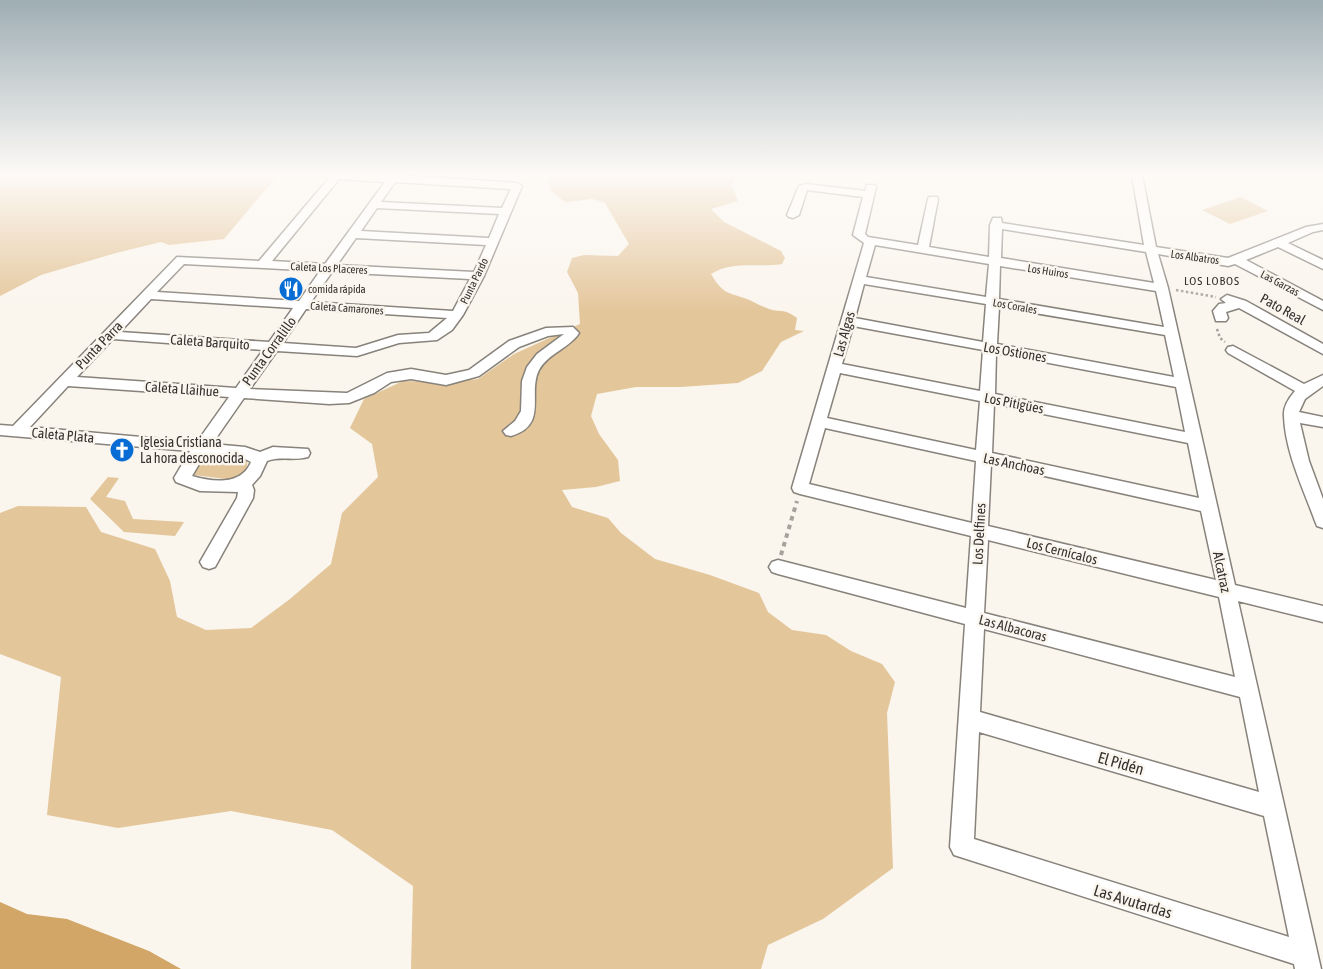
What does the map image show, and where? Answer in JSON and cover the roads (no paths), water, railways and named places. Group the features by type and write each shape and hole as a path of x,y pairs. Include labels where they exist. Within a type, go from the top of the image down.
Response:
{"street":[{"path":"263,264 299,220"},
{"name":"Punta Corralillo","path":"240,484 228,486 189,483 182,478 183,472 362,220"},
{"name":"Punta Pardo","path":"429,338 447,327 457,315 478,276 502,220"},
{"path":"863,220 859,236 870,241"},
{"path":"922,250 929,220"},
{"name":"Alcatraz","path":"1145,220 1151,250 1162,288 1306,961"},
{"name":"Los Albatros","path":"997,222 1218,261 1237,260 1310,229 1323,227"},
{"name":"Los Delfines","path":"962,848 997,222"},
{"path":"352,234 493,242"},
{"name":"Los Huiros","path":"870,241 1162,288"},
{"name":"Las Algas","path":"800,488 870,241"},
{"path":"1279,243 1323,265"},
{"name":"Caleta Los Placeres","path":"181,260 478,276"},
{"name":"Punta Parra","path":"17,431 181,260"},
{"name":"Las Garzas","path":"1237,260 1323,306"},
{"name":"Los Corales","path":"859,279 1171,332"},
{"name":"Caleta Camarones","path":"147,295 457,315"},
{"name":"Pato Real","path":"1227,299 1241,304 1323,350"},
{"path":"1221,318 1219,310 1241,304"},
{"name":"Los Ostiones","path":"848,321 1182,383"},
{"name":"Caleta Llaihue","path":"64,381 329,399 349,398 369,390 387,378 411,374 446,380 474,373 514,344 546,332 568,330 572,333 568,338 534,365 530,373 531,405 526,418 511,431"},
{"name":"Caleta Barquito","path":"109,335 357,352 398,339 429,338"},
{"path":"1233,350 1303,390"},
{"name":"Los Pitigües","path":"835,367 1194,439"},
{"path":"1323,380 1303,390 1294,404 1291,416 1294,436 1323,521"},
{"path":"1291,416 1323,422"},
{"name":"Las Anchoas","path":"819,421 1208,506"},
{"name":"Caleta Plata","path":"1,430 187,445 199,450 250,454 259,458 274,453 302,453"},
{"path":"209,562 245,498 246,490 240,484 252,476 259,464 259,458"},
{"name":"Los Cernícalos","path":"800,488 1323,614"},
{"name":"Las Albacoras","path":"778,567 1248,690"},
{"name":"El Pidén","path":"969,718 1273,807"},
{"name":"Las Avutardas","path":"962,848 1306,961"}],"place":[{"name":"comida rápida","path":"291,289"},
{"name":"Iglesia Cristiana La hora desconocida","path":"122,450"}],"district":[{"name":"LOS LOBOS","path":"1212,281"}]}
